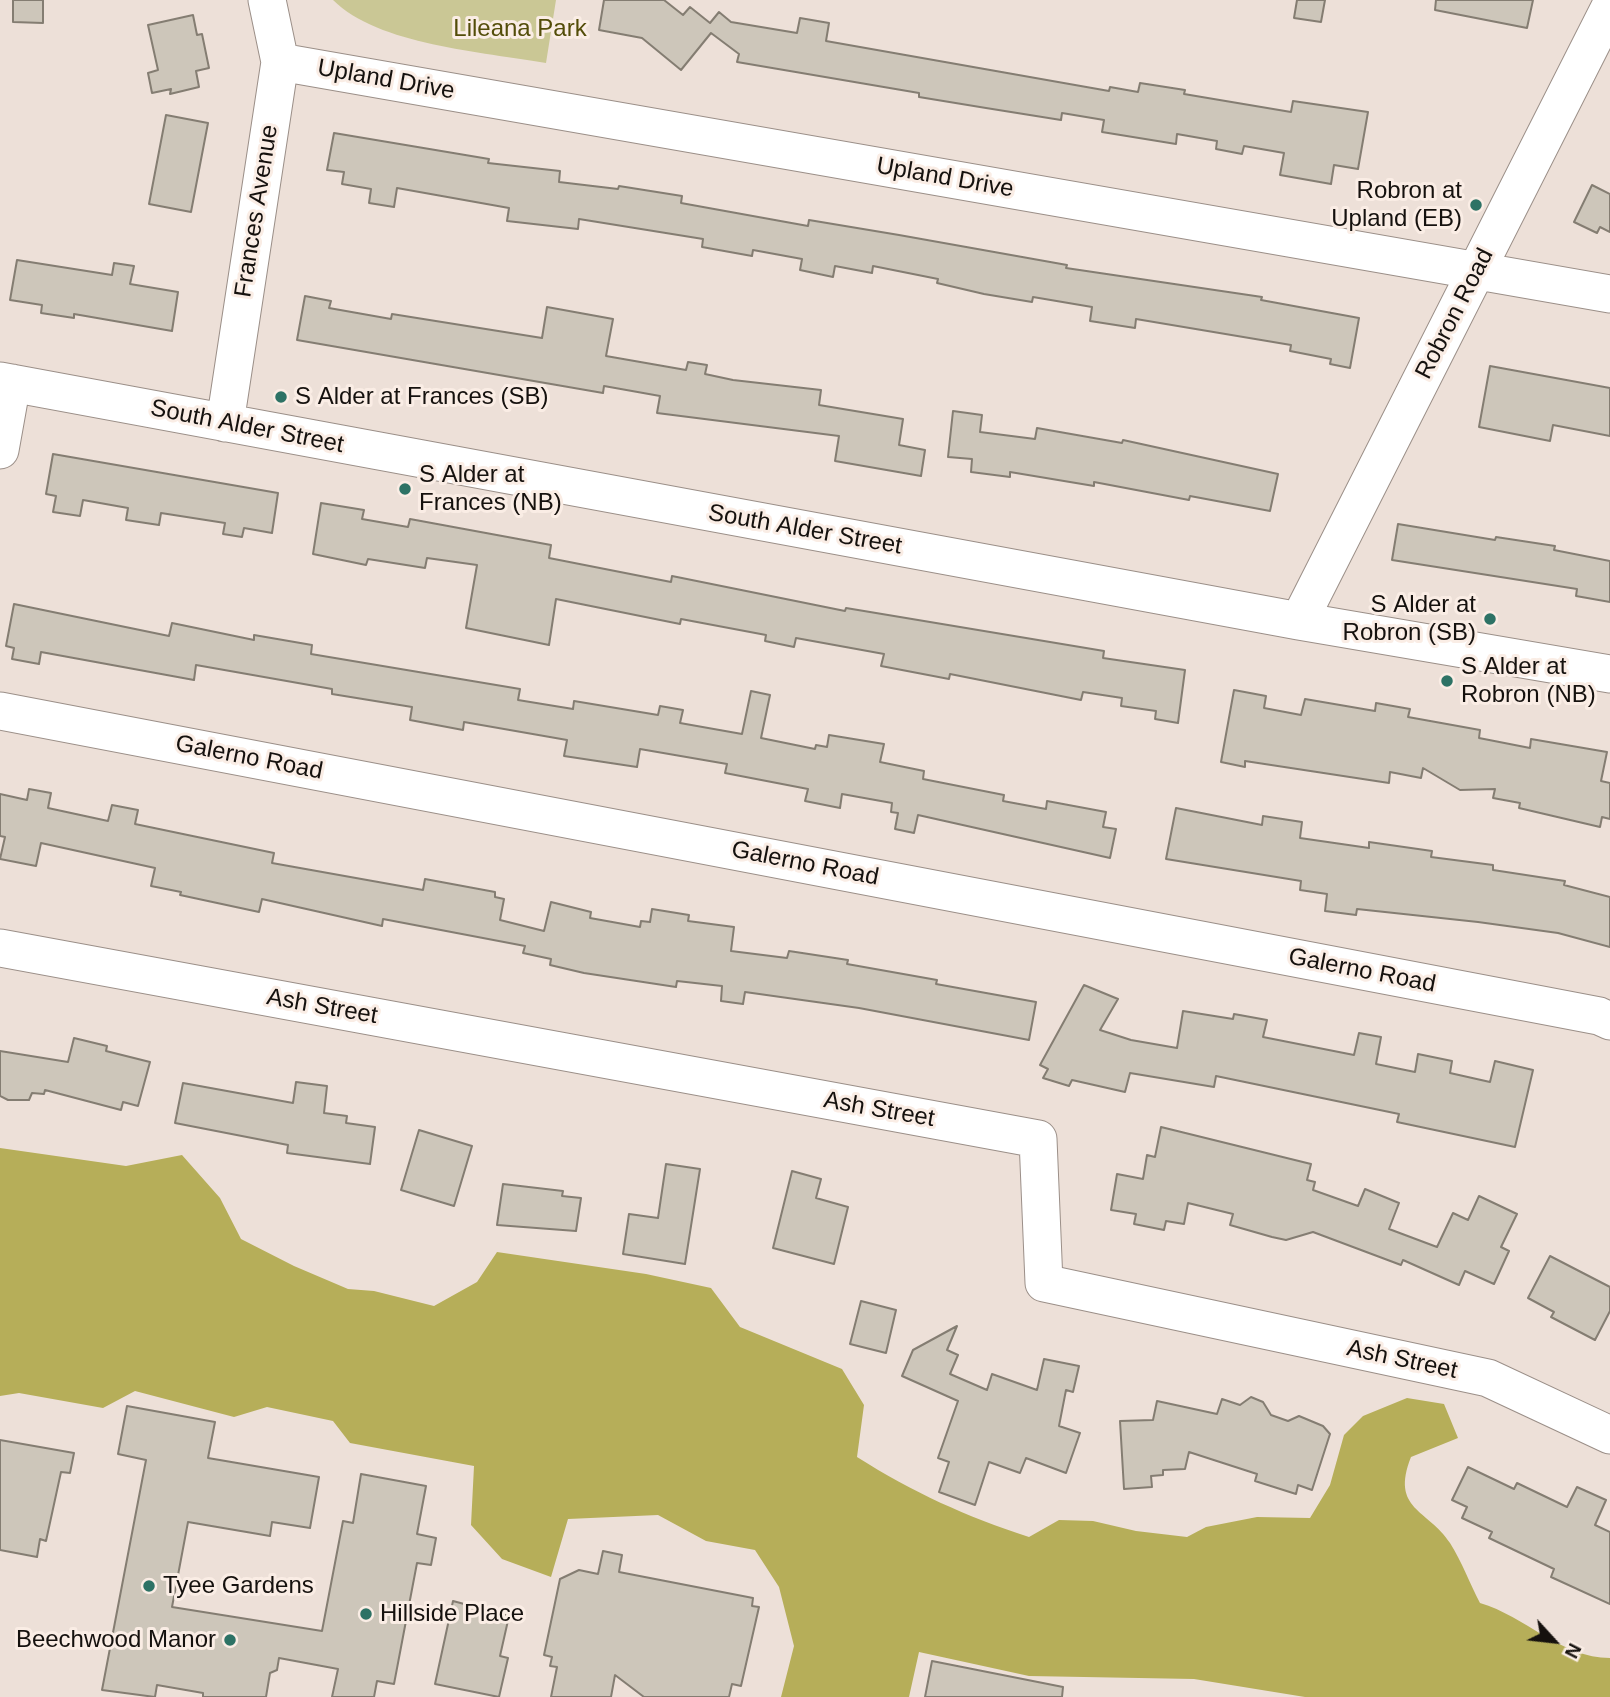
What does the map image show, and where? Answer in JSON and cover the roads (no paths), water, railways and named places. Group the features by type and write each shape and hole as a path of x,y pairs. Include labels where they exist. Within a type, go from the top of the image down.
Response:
{"street":[{"name":"Frances Avenue","path":"225,423 280,61 267,0"},
{"name":"Robron Road","path":"1299,621 1610,6"},
{"name":"Upland Drive","path":"280,61 1610,294"},
{"name":"South Alder Street","path":"6,382 1299,621 1610,674"},
{"path":"0,450 6,382"},
{"name":"Galerno Road","path":"0,710 1559,1008 1610,1021"},
{"name":"Ash Street","path":"0,948 1038,1139 1044,1283 1488,1378 1610,1435"}],"place":[{"name":"Robron at Upland (EB)","path":"1476,205"},
{"name":"S Alder at Frances (SB)","path":"281,397"},
{"name":"S Alder at Frances (NB)","path":"405,489"},
{"name":"S Alder at Robron (SB)","path":"1490,619"},
{"name":"S Alder at Robron (NB)","path":"1447,681"},
{"name":"Tyee Gardens","path":"149,1586"},
{"name":"Hillside Place","path":"366,1614"},
{"name":"Beechwood Manor","path":"230,1640"}],"park label":[{"name":"Lileana Park","path":"520,29"}]}
